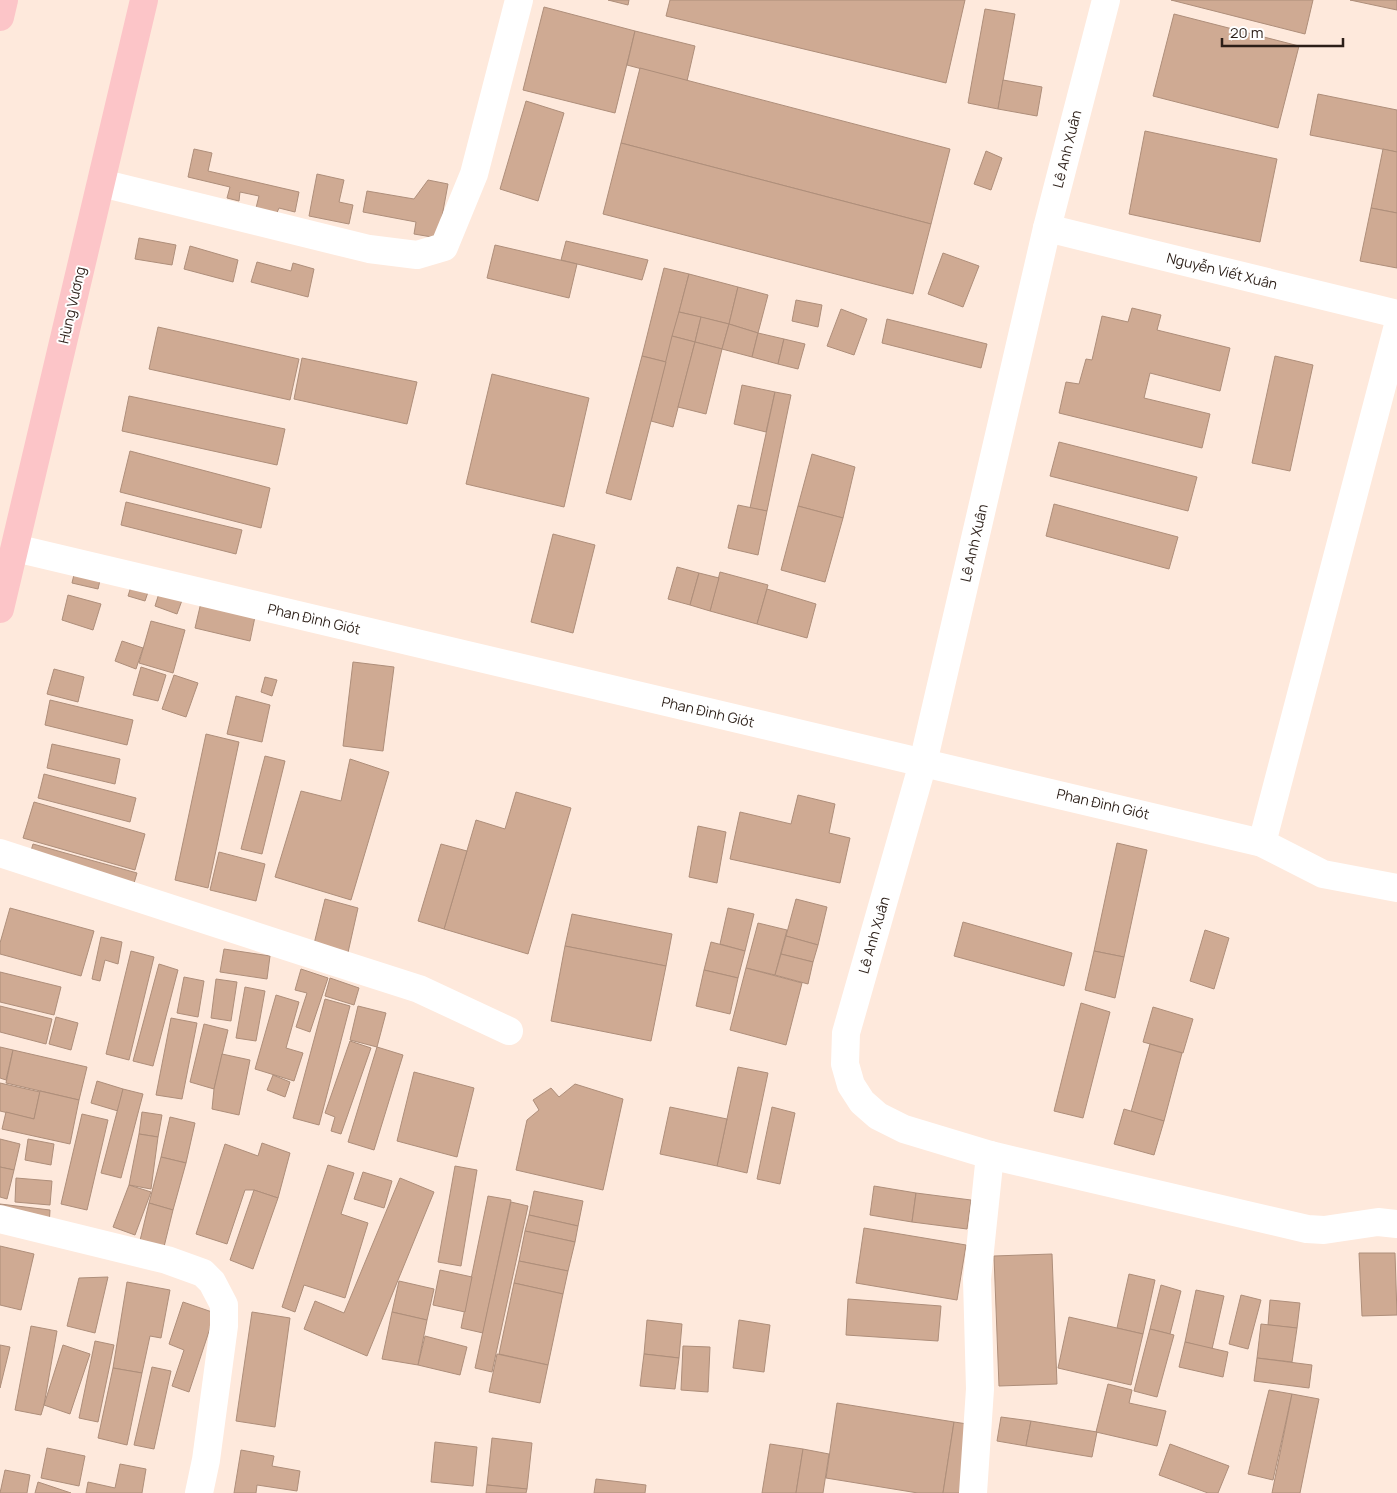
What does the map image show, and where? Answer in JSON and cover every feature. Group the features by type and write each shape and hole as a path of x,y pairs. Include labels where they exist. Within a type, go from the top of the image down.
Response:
{"main road":[{"path":"0,17 4,0"},
{"name":"Hùng Vương","path":"0,609 144,0"}],"street":[{"path":"101,183 369,249 417,254 444,248 474,174 519,0"},
{"name":"Lê Anh Xuân","path":"990,1155 904,1129 878,1116 862,1102 851,1085 845,1064 846,1033 923,763 1047,228 1106,0"},
{"name":"Nguyễn Viết Xuân","path":"1047,228 1397,314"},
{"path":"1262,843 1397,329"},
{"name":"Phan Đình Giót","path":"15,548 923,763 1071,796 1262,843 1323,874 1397,888"},
{"path":"0,853 331,961 384,976 419,989 510,1031"},
{"path":"973,1493 980,1389 977,1279 990,1155 1307,1230 1324,1230 1378,1222 1397,1224"},
{"path":"0,1219 167,1260 203,1273 212,1282 224,1305 224,1326 206,1460 199,1493"}],"building":[{"path":"608,0 629,0 628,5"},
{"path":"670,0 965,0 946,83 666,16"},
{"path":"1171,0 1313,0 1305,34"},
{"path":"1350,0 1397,0 1397,10"},
{"path":"544,7 635,31 615,113 523,90"},
{"path":"985,9 1015,14 998,109 968,103"},
{"path":"1174,14 1299,46 1278,128 1153,96"},
{"path":"635,31 695,46 687,81 627,65"},
{"path":"640,68 950,149 931,224 621,143"},
{"path":"1003,80 1042,87 1037,116 998,109"},
{"path":"1318,94 1397,110 1397,152 1310,135"},
{"path":"526,101 564,113 538,201 500,189"},
{"path":"1145,131 1277,159 1260,242 1129,214"},
{"path":"621,143 931,224 913,294 603,214"},
{"path":"194,149 212,153 208,171 299,192 295,212 279,208 275,217 255,212 259,196 240,192 239,201 227,198 230,187 188,177"},
{"path":"1383,149 1397,152 1397,213 1371,208"},
{"path":"986,151 1002,158 991,190 974,184"},
{"path":"317,174 344,180 339,202 353,205 349,224 309,216"},
{"path":"428,180 448,184 438,238 414,234 416,222 363,212 367,191 414,199"},
{"path":"1371,208 1397,213 1397,268 1360,261"},
{"path":"139,238 176,245 172,265 135,259"},
{"path":"566,241 648,260 642,280 561,260"},
{"path":"495,245 577,264 569,298 487,278"},
{"path":"190,246 238,260 233,282 184,269"},
{"path":"943,253 979,266 963,307 928,294"},
{"path":"257,262 291,271 293,263 314,269 308,297 251,282"},
{"path":"664,268 689,274 666,362 642,356"},
{"path":"689,274 738,287 729,324 679,312"},
{"path":"738,287 768,295 758,333 729,324"},
{"path":"796,300 822,305 818,327 792,321"},
{"path":"1132,308 1161,315 1157,330 1230,348 1220,391 1150,373 1144,398 1210,414 1202,448 1059,413 1066,382 1079,384 1086,359 1092,360 1102,316 1128,322"},
{"path":"841,309 867,319 854,355 827,346"},
{"path":"679,312 701,317 695,342 672,336"},
{"path":"701,317 729,324 722,349 695,342"},
{"path":"887,319 987,344 981,368 882,343"},
{"path":"729,324 758,333 752,357 722,349"},
{"path":"158,327 299,359 290,400 149,369"},
{"path":"758,333 784,339 778,364 752,357"},
{"path":"672,336 695,342 673,427 651,421"},
{"path":"784,339 805,344 798,369 778,364"},
{"path":"695,342 722,349 706,414 678,407"},
{"path":"642,356 666,362 631,500 606,493"},
{"path":"1275,356 1313,365 1290,471 1252,463"},
{"path":"302,358 417,382 407,424 294,399"},
{"path":"492,374 589,398 564,507 466,484"},
{"path":"742,385 775,392 766,432 734,424"},
{"path":"775,392 791,395 767,511 750,508"},
{"path":"129,396 285,429 277,465 122,431"},
{"path":"1059,442 1197,477 1188,511 1050,476"},
{"path":"130,451 270,488 261,528 120,492"},
{"path":"812,454 855,467 843,518 798,506"},
{"path":"126,502 242,530 236,554 121,525"},
{"path":"1054,504 1178,537 1169,569 1046,536"},
{"path":"738,505 767,511 758,555 728,548"},
{"path":"798,506 843,518 825,582 781,570"},
{"path":"553,534 595,545 573,633 531,622"},
{"path":"76,566 102,572 98,589 72,583"},
{"path":"677,567 699,573 690,605 668,599"},
{"path":"720,572 768,585 757,624 710,611"},
{"path":"699,573 719,578 710,611 690,605"},
{"path":"134,577 151,583 145,601 128,596"},
{"path":"162,584 185,592 177,614 155,606"},
{"path":"767,589 816,604 807,638 757,624"},
{"path":"203,594 257,607 250,641 195,628"},
{"path":"68,595 101,604 93,630 62,620"},
{"path":"151,621 185,630 173,673 139,663"},
{"path":"122,641 143,648 136,669 115,661"},
{"path":"353,662 394,667 383,751 343,746"},
{"path":"141,667 166,675 158,701 133,695"},
{"path":"54,669 84,677 78,702 47,694"},
{"path":"174,675 198,683 186,717 162,709"},
{"path":"265,677 277,680 272,696 261,692"},
{"path":"236,696 270,705 262,742 227,734"},
{"path":"50,700 133,720 127,745 45,725"},
{"path":"206,734 239,742 208,888 175,880"},
{"path":"52,744 120,759 115,784 47,768"},
{"path":"265,756 285,761 262,854 241,849"},
{"path":"350,759 389,772 351,900 275,877 301,791 341,801"},
{"path":"44,774 136,798 130,822 38,798"},
{"path":"516,792 571,808 528,954 444,929 476,820 505,829"},
{"path":"798,795 835,804 829,833 850,838 840,883 730,859 740,812 791,824"},
{"path":"34,802 145,834 135,870 23,838"},
{"path":"698,826 726,832 717,883 689,877"},
{"path":"1117,843 1147,850 1124,957 1094,951"},
{"path":"33,844 137,873 129,900 25,871"},
{"path":"441,844 467,851 444,929 418,921"},
{"path":"219,852 265,864 256,901 210,890"},
{"path":"325,899 358,908 347,957 313,948"},
{"path":"796,899 827,907 818,945 786,936"},
{"path":"10,908 94,931 81,976 0,954 0,943"},
{"path":"728,908 754,914 745,951 720,944"},
{"path":"572,914 672,934 666,966 565,946"},
{"path":"963,922 1072,953 1064,986 954,956"},
{"path":"758,923 787,930 775,975 746,968"},
{"path":"1205,930 1229,938 1214,989 1190,981"},
{"path":"786,936 818,945 813,962 781,954"},
{"path":"101,937 122,942 118,964 105,960 100,981 92,979"},
{"path":"711,942 745,951 738,978 704,970"},
{"path":"565,946 666,966 651,1041 551,1021"},
{"path":"224,949 270,956 267,979 220,972"},
{"path":"131,951 154,957 129,1060 106,1054"},
{"path":"1094,951 1124,957 1115,998 1085,990"},
{"path":"781,954 813,962 808,984 775,975"},
{"path":"159,964 178,970 153,1066 133,1061"},
{"path":"746,968 802,983 786,1045 730,1030"},
{"path":"301,969 328,978 310,1032 296,1027 307,993 295,990"},
{"path":"704,970 738,978 730,1014 696,1006"},
{"path":"0,972 61,987 54,1015 0,1002"},
{"path":"184,977 204,981 198,1017 177,1013"},
{"path":"330,978 359,988 354,1005 325,996"},
{"path":"216,979 237,982 231,1021 211,1018"},
{"path":"245,987 265,991 256,1041 236,1038"},
{"path":"276,995 299,1002 286,1048 303,1053 294,1081 255,1069"},
{"path":"325,999 350,1006 319,1125 293,1118"},
{"path":"1081,1003 1110,1012 1083,1118 1054,1111"},
{"path":"0,1006 52,1019 46,1044 0,1032"},
{"path":"358,1006 386,1013 377,1047 350,1040"},
{"path":"1153,1007 1193,1019 1183,1053 1143,1042"},
{"path":"56,1017 78,1023 71,1050 49,1044"},
{"path":"171,1018 197,1023 182,1099 156,1095"},
{"path":"204,1024 228,1030 214,1089 190,1082"},
{"path":"350,1041 371,1048 341,1134 331,1131 335,1117 325,1113"},
{"path":"1150,1044 1182,1053 1164,1121 1131,1112"},
{"path":"0,1047 13,1050 6,1080 0,1078"},
{"path":"377,1047 403,1055 374,1150 348,1142"},
{"path":"13,1050 87,1067 79,1100 6,1083"},
{"path":"222,1054 250,1060 239,1115 212,1109 214,1089"},
{"path":"738,1067 768,1073 747,1173 717,1166"},
{"path":"414,1072 474,1088 457,1157 397,1141"},
{"path":"273,1075 290,1082 285,1097 267,1090"},
{"path":"97,1081 123,1089 118,1111 91,1103"},
{"path":"0,1083 40,1092 34,1119 0,1111"},
{"path":"575,1084 623,1099 603,1190 516,1170 527,1120 539,1110 533,1100 551,1088 559,1097"},
{"path":"123,1089 143,1094 121,1178 101,1173"},
{"path":"40,1091 79,1100 70,1144 2,1129 6,1112 34,1119"},
{"path":"670,1107 727,1119 717,1166 660,1154"},
{"path":"772,1107 795,1113 780,1184 757,1179"},
{"path":"1124,1109 1164,1121 1154,1155 1114,1144"},
{"path":"142,1112 162,1115 158,1137 139,1134"},
{"path":"82,1114 108,1120 87,1210 61,1204"},
{"path":"170,1117 195,1123 186,1163 161,1157"},
{"path":"139,1134 158,1137 151,1189 129,1185"},
{"path":"0,1139 20,1144 14,1170 0,1167"},
{"path":"28,1139 54,1144 51,1165 25,1160"},
{"path":"262,1143 290,1153 278,1198 254,1190 245,1190 227,1244 196,1234 225,1144 258,1156"},
{"path":"161,1157 186,1163 173,1210 149,1203"},
{"path":"328,1165 354,1173 341,1214 368,1223 345,1298 304,1285 295,1312 282,1307"},
{"path":"455,1166 477,1170 461,1266 438,1262"},
{"path":"0,1167 14,1170 7,1199 0,1197"},
{"path":"363,1172 392,1181 384,1208 354,1199"},
{"path":"16,1178 52,1181 50,1205 15,1202"},
{"path":"400,1178 434,1192 367,1356 304,1329 315,1301 344,1313"},
{"path":"129,1185 151,1192 135,1235 113,1227"},
{"path":"874,1186 916,1193 912,1222 870,1215"},
{"path":"254,1190 278,1198 253,1269 230,1260"},
{"path":"534,1191 583,1201 578,1226 529,1215"},
{"path":"916,1193 971,1200 967,1229 912,1222"},
{"path":"488,1196 511,1200 483,1333 461,1328"},
{"path":"511,1202 528,1206 492,1372 475,1368"},
{"path":"149,1203 173,1210 161,1259 137,1253"},
{"path":"0,1204 50,1210 49,1226 0,1221"},
{"path":"529,1215 578,1226 575,1242 525,1231"},
{"path":"864,1228 966,1245 957,1300 856,1283"},
{"path":"525,1231 575,1242 568,1271 519,1261"},
{"path":"0,1246 34,1254 21,1310 0,1305"},
{"path":"1359,1253 1395,1253 1397,1315 1362,1316"},
{"path":"1052,1254 1057,1384 999,1386 994,1256"},
{"path":"519,1261 568,1271 563,1294 514,1283"},
{"path":"440,1270 472,1277 465,1312 433,1305"},
{"path":"1129,1274 1155,1280 1143,1334 1117,1328"},
{"path":"108,1277 95,1333 67,1326 79,1278"},
{"path":"399,1281 434,1289 427,1320 392,1312"},
{"path":"127,1282 170,1290 161,1338 150,1336 142,1373 113,1368"},
{"path":"514,1283 563,1294 548,1365 499,1354"},
{"path":"1161,1285 1181,1291 1170,1334 1150,1329"},
{"path":"1196,1290 1224,1296 1212,1349 1185,1342"},
{"path":"1241,1295 1261,1300 1248,1349 1229,1344"},
{"path":"848,1299 941,1306 938,1341 846,1335"},
{"path":"1270,1300 1300,1303 1297,1328 1268,1325"},
{"path":"183,1302 215,1313 189,1392 172,1386 184,1350 169,1344"},
{"path":"252,1312 290,1318 275,1427 236,1421"},
{"path":"392,1312 427,1320 418,1365 382,1359"},
{"path":"1069,1317 1143,1334 1131,1385 1058,1368"},
{"path":"647,1320 682,1324 679,1358 644,1354"},
{"path":"739,1320 770,1325 764,1372 733,1368"},
{"path":"1261,1324 1297,1328 1292,1362 1257,1358"},
{"path":"31,1326 57,1331 41,1415 15,1410"},
{"path":"1150,1329 1174,1335 1157,1397 1134,1391"},
{"path":"425,1336 467,1347 460,1375 418,1365"},
{"path":"95,1341 114,1345 98,1422 79,1418"},
{"path":"1185,1342 1228,1352 1223,1377 1179,1367"},
{"path":"0,1345 10,1347 0,1388"},
{"path":"63,1345 90,1354 70,1414 44,1405"},
{"path":"683,1346 710,1347 708,1392 681,1390"},
{"path":"497,1354 548,1365 540,1403 489,1392"},
{"path":"644,1354 679,1358 675,1389 640,1386"},
{"path":"1257,1358 1312,1365 1309,1388 1254,1381"},
{"path":"152,1367 171,1371 154,1449 134,1445"},
{"path":"113,1368 142,1373 127,1445 98,1438"},
{"path":"1108,1384 1132,1390 1129,1403 1166,1411 1157,1446 1096,1432"},
{"path":"1269,1390 1292,1394 1273,1480 1248,1474"},
{"path":"1292,1394 1319,1399 1300,1493 1272,1493"},
{"path":"837,1403 954,1422 943,1493 918,1493 826,1478"},
{"path":"1001,1417 1031,1421 1026,1446 997,1441"},
{"path":"1031,1421 1097,1432 1092,1457 1026,1446"},
{"path":"954,1422 981,1426 970,1493 943,1493"},
{"path":"492,1438 532,1443 527,1489 487,1485"},
{"path":"435,1442 477,1447 473,1486 431,1482"},
{"path":"770,1444 803,1449 796,1493 762,1493"},
{"path":"1170,1444 1229,1466 1218,1493 1208,1493 1159,1475"},
{"path":"47,1448 85,1456 79,1486 41,1478"},
{"path":"803,1449 829,1454 823,1493 796,1493"},
{"path":"241,1450 274,1456 272,1466 300,1471 297,1491 257,1485 256,1493 234,1493"},
{"path":"120,1464 146,1469 142,1493 86,1493 88,1482 115,1488"},
{"path":"5,1470 30,1475 27,1493 0,1493"},
{"path":"596,1479 646,1485 645,1493 594,1493"},
{"path":"38,1482 71,1493 35,1493"},
{"path":"487,1485 527,1489 526,1493 486,1493"}]}
